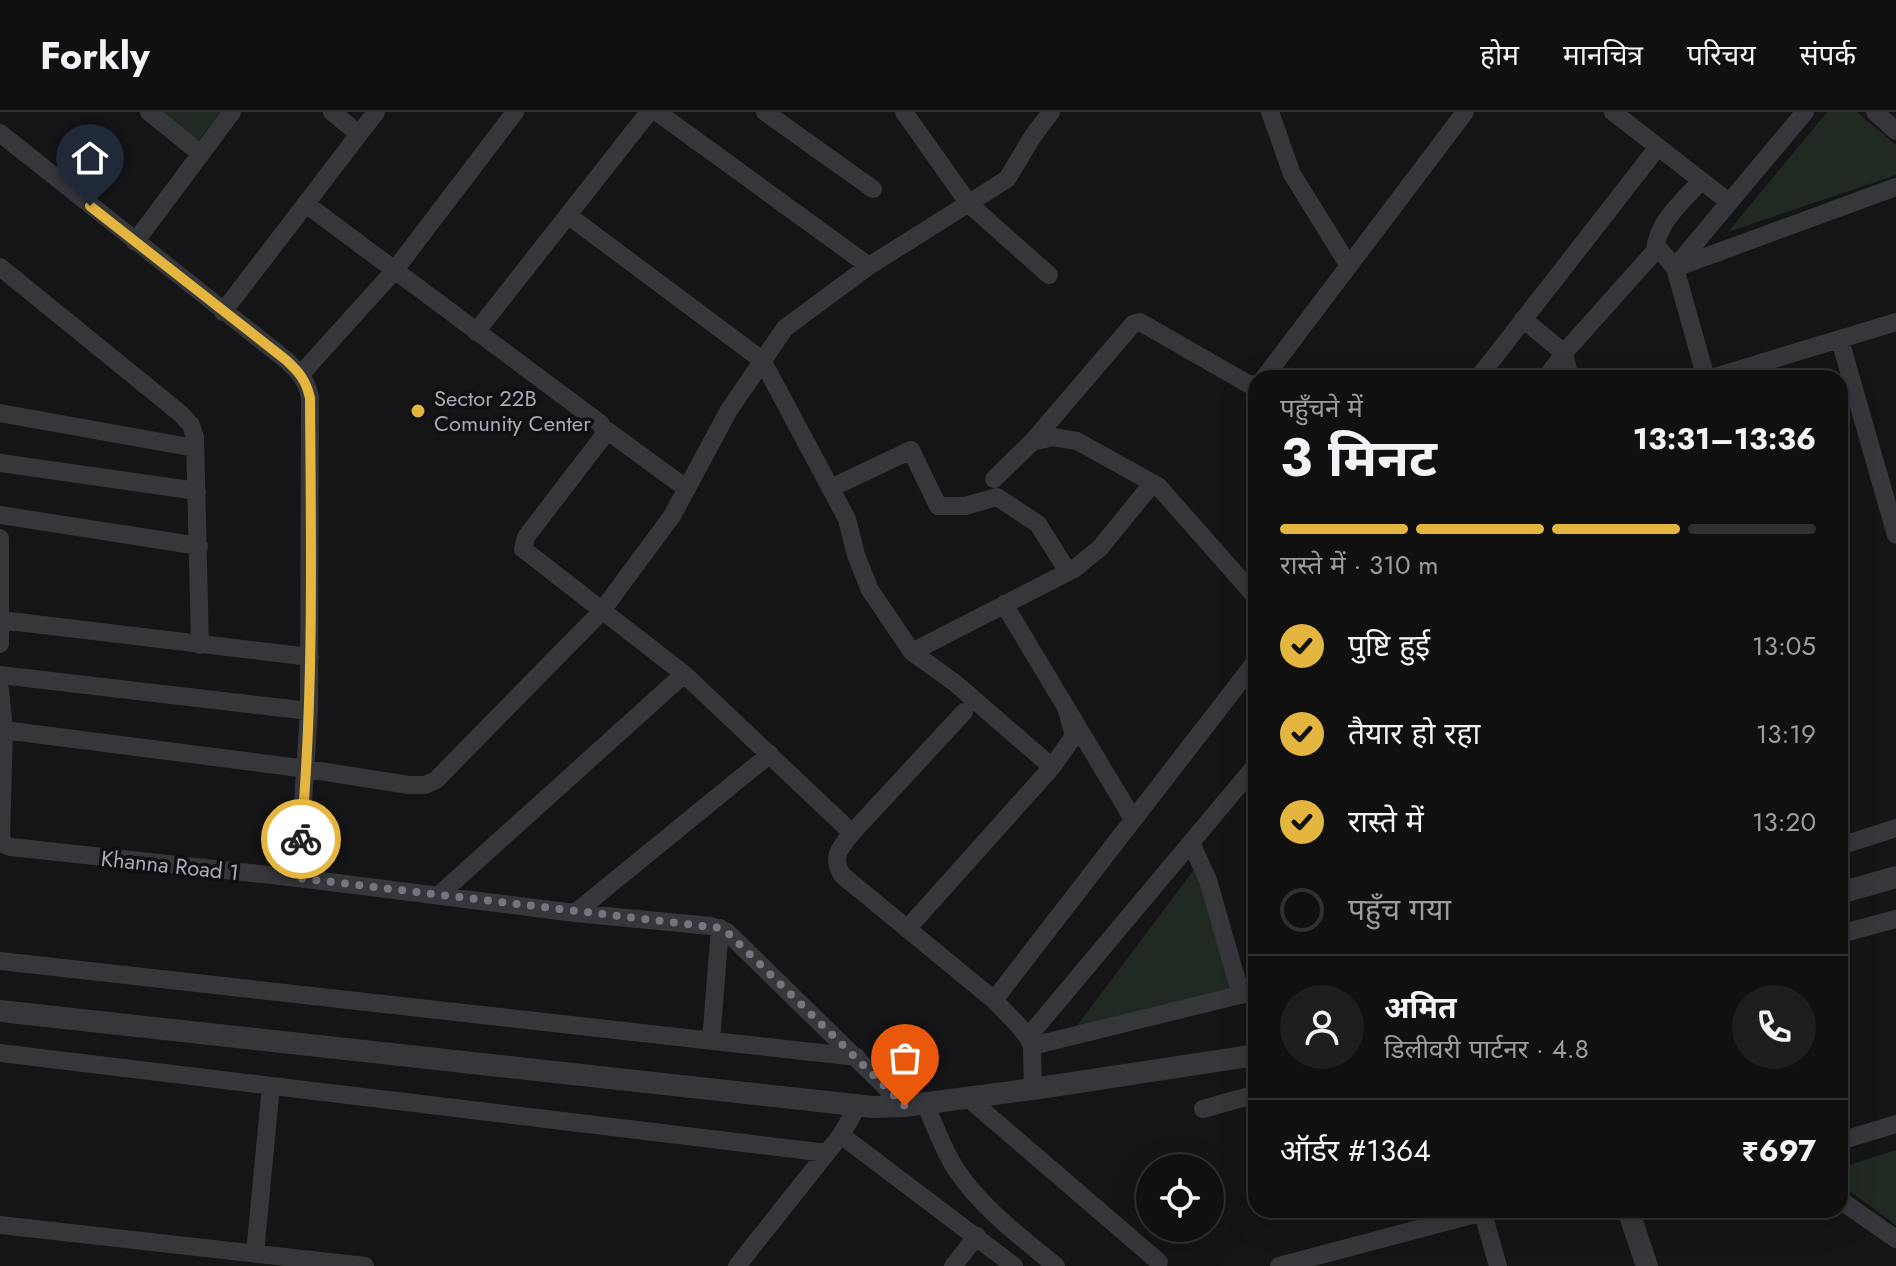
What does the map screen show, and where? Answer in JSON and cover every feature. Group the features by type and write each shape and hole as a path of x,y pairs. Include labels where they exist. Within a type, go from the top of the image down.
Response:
{"street":[{"path":"149,112 201,154"},
{"path":"135,242 232,112"},
{"path":"332,112 359,134"},
{"path":"223,312 376,112"},
{"path":"301,374 394,271 515,112"},
{"path":"476,332 649,112"},
{"path":"657,112 869,266"},
{"path":"765,112 873,189"},
{"path":"904,112 969,204 1049,275"},
{"path":"0,690 4,730 409,785 425,785 436,780 601,612 667,524 719,426 785,328 869,266 1012,174 1033,136 1051,112"},
{"path":"1270,112 1292,174 1349,266"},
{"path":"1270,370 1465,112"},
{"path":"1675,268 1805,112"},
{"path":"1875,112 1896,131"},
{"path":"1622,115 1729,202"},
{"path":"0,133 301,374 307,385 310,398 310,657 307,769 298,878"},
{"path":"1484,370 1658,147"},
{"path":"1552,370 1655,251 1657,236 1664,224 1701,181"},
{"path":"1675,268 1896,187"},
{"path":"306,204 687,489"},
{"path":"569,216 762,360 847,519 860,569 870,590 912,652 955,683 1052,767"},
{"path":"1655,251 1663,253 1675,268 1707,370"},
{"path":"0,267 191,425 197,491 200,645"},
{"path":"1523,319 1564,353 1568,370"},
{"path":"994,479 1032,442 1133,324 1140,322 1248,384"},
{"path":"1737,370 1896,322"},
{"path":"1840,340 1896,535"},
{"path":"0,413 195,448"},
{"path":"605,429 602,439 522,545 527,553 601,612 684,674 852,833"},
{"path":"1032,442 1053,437 1077,441 1162,490 1248,588"},
{"path":"831,488 911,450 938,506 965,506 997,497 1038,524 1068,572"},
{"path":"0,463 197,491"},
{"path":"912,652 1068,572 1100,548 1152,484"},
{"path":"0,515 199,546"},
{"path":"0,538 0,644"},
{"path":"1004,604 1133,819"},
{"path":"1,620 310,657"},
{"path":"994,1000 1248,671"},
{"path":"439,895 684,674"},
{"path":"0,675 309,711"},
{"path":"907,929 1052,767 1074,736 1066,707"},
{"path":"964,712 852,833 837,852 837,865 842,875 994,1000 1030,1042 1033,1089"},
{"name":"Khanna Road 1","path":"4,730 1,838 5,845 11,847 720,928"},
{"path":"575,913 770,754"},
{"path":"1030,1042 1248,775"},
{"path":"1848,843 1896,828"},
{"path":"1030,1042 1248,993 1208,880 1191,843"},
{"path":"1848,887 1896,877"},
{"path":"1848,932 1896,919"},
{"path":"711,1041 720,928 857,1057 915,1104 957,1172 990,1208 1056,1266"},
{"path":"0,961 857,1057"},
{"path":"0,1011 858,1106 968,1098 1248,1056"},
{"path":"0,1053 827,1153"},
{"path":"255,1253 271,1086"},
{"path":"1203,1109 1248,1096"},
{"path":"968,1098 1159,1262"},
{"path":"737,1266 841,1135 858,1106"},
{"path":"1848,1139 1896,1124"},
{"path":"841,1135 1014,1266"},
{"path":"1848,1206 1896,1239"},
{"path":"1279,1266 1456,1218"},
{"path":"1484,1218 1498,1266"},
{"path":"1631,1218 1647,1266"},
{"path":"0,1225 365,1266"},
{"path":"953,1266 977,1236"}],"shaded area":[{"path":"162,112 221,112 198,141"},
{"path":"1827,112 1857,112 1896,145 1896,175 1728,232"},
{"path":"1196,867 1234,991 1076,1027"},
{"path":"1896,1150 1896,1225 1848,1190 1848,1165"}],"way so far":[{"path":"301,839 298,878 720,928 905,1106"}],"place":[{"name":"Sector 22B Comunity Center","path":"418,411"}],"route":[{"path":"90,206 286,360 301,374 307,385 310,398 310,657 307,769 301,839"}]}
